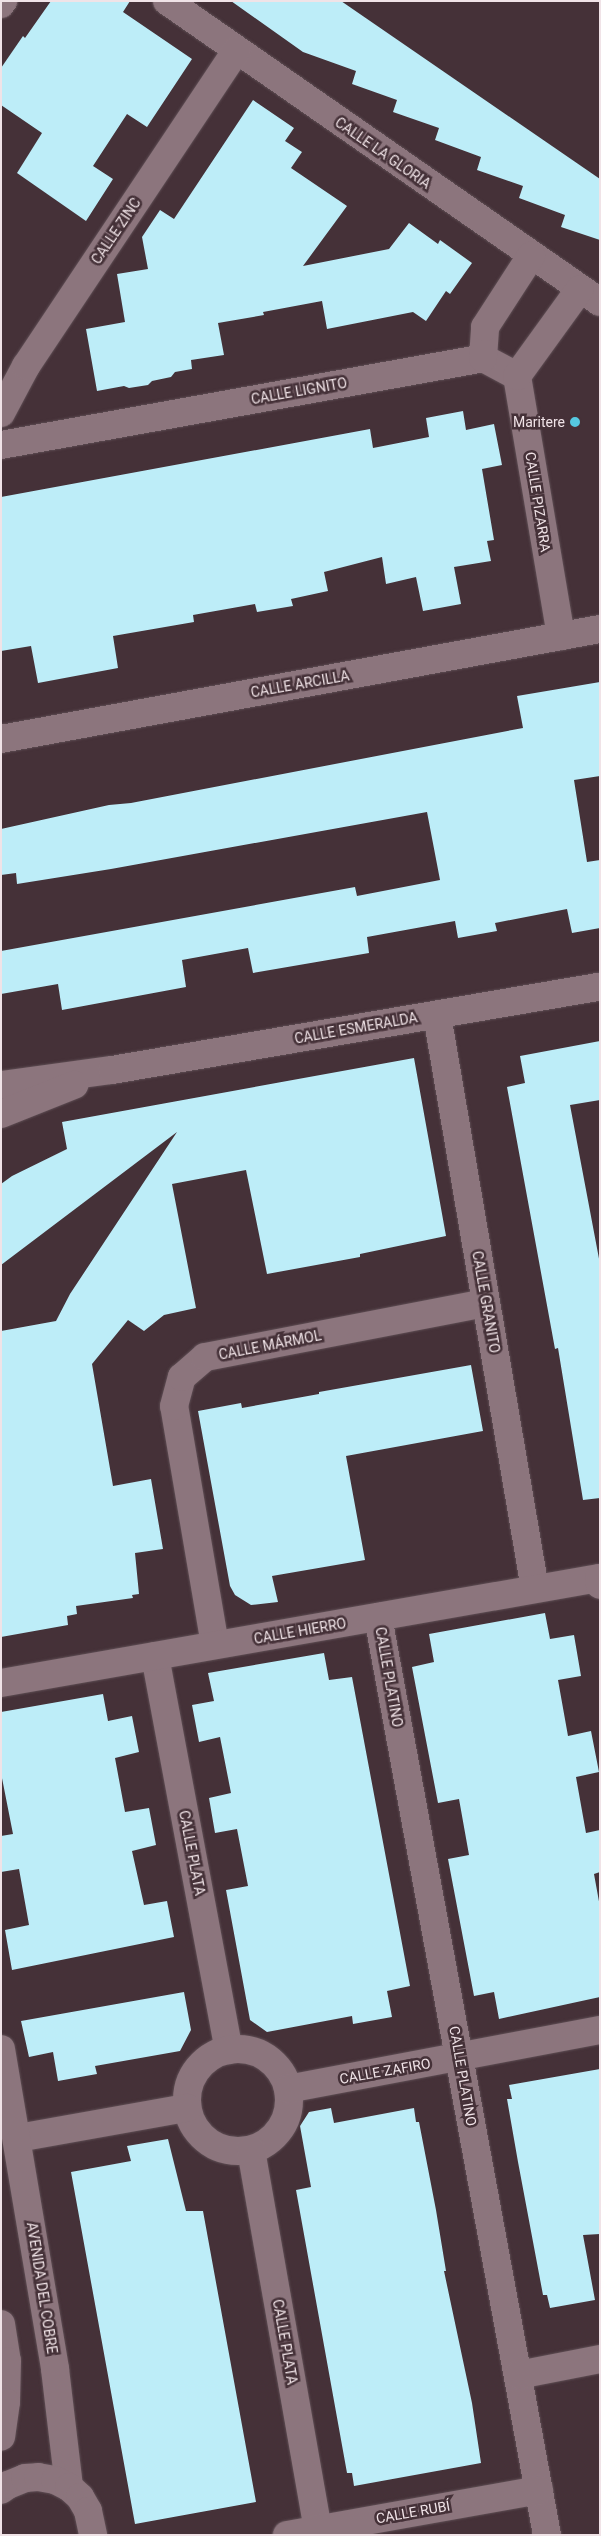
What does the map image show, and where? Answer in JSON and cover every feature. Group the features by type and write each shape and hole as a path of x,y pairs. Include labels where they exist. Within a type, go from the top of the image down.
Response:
{"street":[{"name":"CALLE LA GLORIA","path":"167,1 590,296"},
{"name":"CALLE ZINC","path":"1,413 26,366 236,50"},
{"path":"531,256 485,327 483,358 517,376 590,296"},
{"name":"CALLE LIGNITO","path":"1,445 483,358"},
{"name":"CALLE PIZARRA","path":"517,376 561,636"},
{"name":"CALLE ARCILLA","path":"1,739 600,629"},
{"name":"CALLE ESMERALDA","path":"1,1084 112,1070 600,987"},
{"name":"CALLE GRANITO","path":"437,1015 535,1589"},
{"name":"CALLE ESMERALDA","path":"1,1114 112,1070"},
{"name":"CALLE MÁRMOL","path":"215,1645 174,1406 182,1377 205,1357 486,1303"},
{"name":"CALLE HIERRO","path":"1,1683 535,1589 599,1581"},
{"name":"CALLE PLATINO","path":"378,1617 547,2535"},
{"name":"CALLE PLATA","path":"155,1656 229,2050"},
{"name":"CALLE ZAFIRO","path":"288,2089 600,2030"},
{"name":"AVENIDA DEL COBRE","path":"1,2048 5,2090 18,2138 55,2369 70,2487"},
{"path":"229,2050 253,2051 268,2058 282,2074 288,2089 289,2106 283,2126 268,2142 251,2150 228,2150 204,2139 192,2123 187,2108 189,2083 197,2068 211,2056 229,2050"},
{"path":"18,2138 187,2108"},
{"name":"CALLE PLATA","path":"251,2150 319,2532"},
{"path":"1,2324 6,2402 1,2437"},
{"path":"518,2375 600,2359"},
{"path":"1,2490 8,2484 24,2478 38,2477 56,2480 70,2487 80,2497 88,2511 93,2535"},
{"name":"CALLE RUBÍ","path":"287,2535 319,2532 539,2490"}],"building":[{"path":"51,1 130,1 123,12 192,59 147,127 127,114 93,166 113,179 86,221 17,173 42,133 1,105 1,68 23,36 25,38"},
{"path":"231,1 341,1 600,179 600,240 561,227 565,215 519,198 523,186 477,170 481,157 435,140 439,128 393,112 397,100 352,84 356,71 303,52"},
{"path":"253,100 294,128 285,141 302,152 291,168 347,206 303,266 389,249 409,223 438,244 440,240 472,263 450,294 446,291 426,321 413,312 327,329 322,301 263,312 264,315 218,323 224,355 191,360 192,369 175,372 171,377 152,381 148,385 129,388 124,386 97,391 86,329 125,322 117,274 148,269 142,237 160,210 174,219"},
{"path":"463,411 466,430 494,424 502,465 482,469 494,540 487,541 491,561 454,567 461,604 423,611 416,577 386,584 382,557 324,572 328,591 291,599 293,606 257,612 255,604 193,615 194,622 113,636 118,668 38,683 31,646 1,651 1,497 370,429 373,448 429,437 426,418"},
{"path":"600,682 600,776 574,780 587,862 600,860 600,928 572,933 567,909 495,923 497,931 458,938 455,921 367,937 369,953 253,973 248,948 182,960 186,987 62,1010 58,984 1,994 1,951 355,887 357,896 440,880 427,812 17,884 16,873 1,875 1,829 109,805 131,803 523,728 517,696"},
{"path":"600,1041 600,1100 570,1105 600,1264 600,1498 583,1500 558,1348 555,1349 507,1087 525,1083 520,1056"},
{"path":"414,1058 446,1236 360,1254 360,1257 267,1274 246,1170 172,1184 196,1308 164,1315 144,1331 128,1320 92,1364 113,1486 151,1479 163,1549 135,1553 139,1594 132,1595 133,1598 76,1606 77,1614 67,1616 68,1625 1,1637 1,1331 56,1321 70,1294 177,1132 1,1265 1,1184 12,1176 67,1149 62,1122"},
{"path":"471,1365 483,1431 346,1456 365,1560 272,1576 278,1602 251,1605 235,1595 230,1586 198,1411 241,1403 242,1408 319,1394 319,1392"},
{"path":"545,1613 550,1639 574,1635 581,1676 558,1680 568,1736 591,1731 599,1772 576,1777 586,1833 600,1830 600,1872 594,1874 600,1907 600,1997 499,2019 494,1992 474,1996 448,1859 469,1855 459,1799 438,1803 412,1667 434,1662 429,1634"},
{"path":"324,1653 329,1680 352,1677 410,1986 387,1991 392,2017 353,2024 352,2016 267,2032 250,2020 226,1890 248,1886 237,1829 215,1833 209,1798 231,1793 220,1737 199,1742 192,1705 214,1701 208,1673"},
{"path":"103,1694 108,1721 132,1716 139,1752 115,1758 125,1812 149,1808 156,1845 132,1851 144,1905 167,1901 174,1937 12,1970 5,1930 29,1925 19,1869 1,1872 1,1836 13,1834 1,1773 1,1712"},
{"path":"184,1992 191,2030 180,2051 95,2066 97,2074 58,2081 53,2052 29,2057 21,2021"},
{"path":"600,2069 600,2234 583,2235 595,2300 550,2308 547,2295 543,2295 518,2162 507,2099 512,2099 509,2085"},
{"path":"331,2108 334,2123 414,2108 416,2122 419,2122 436,2210 446,2271 444,2271 472,2403 481,2463 354,2486 352,2473 347,2473 296,2190 311,2187 300,2126 309,2112"},
{"path":"168,2139 186,2211 203,2211 256,2502 135,2524 71,2172 131,2161 127,2146"}],"place":[{"name":"Maritere","path":"575,422"}]}
